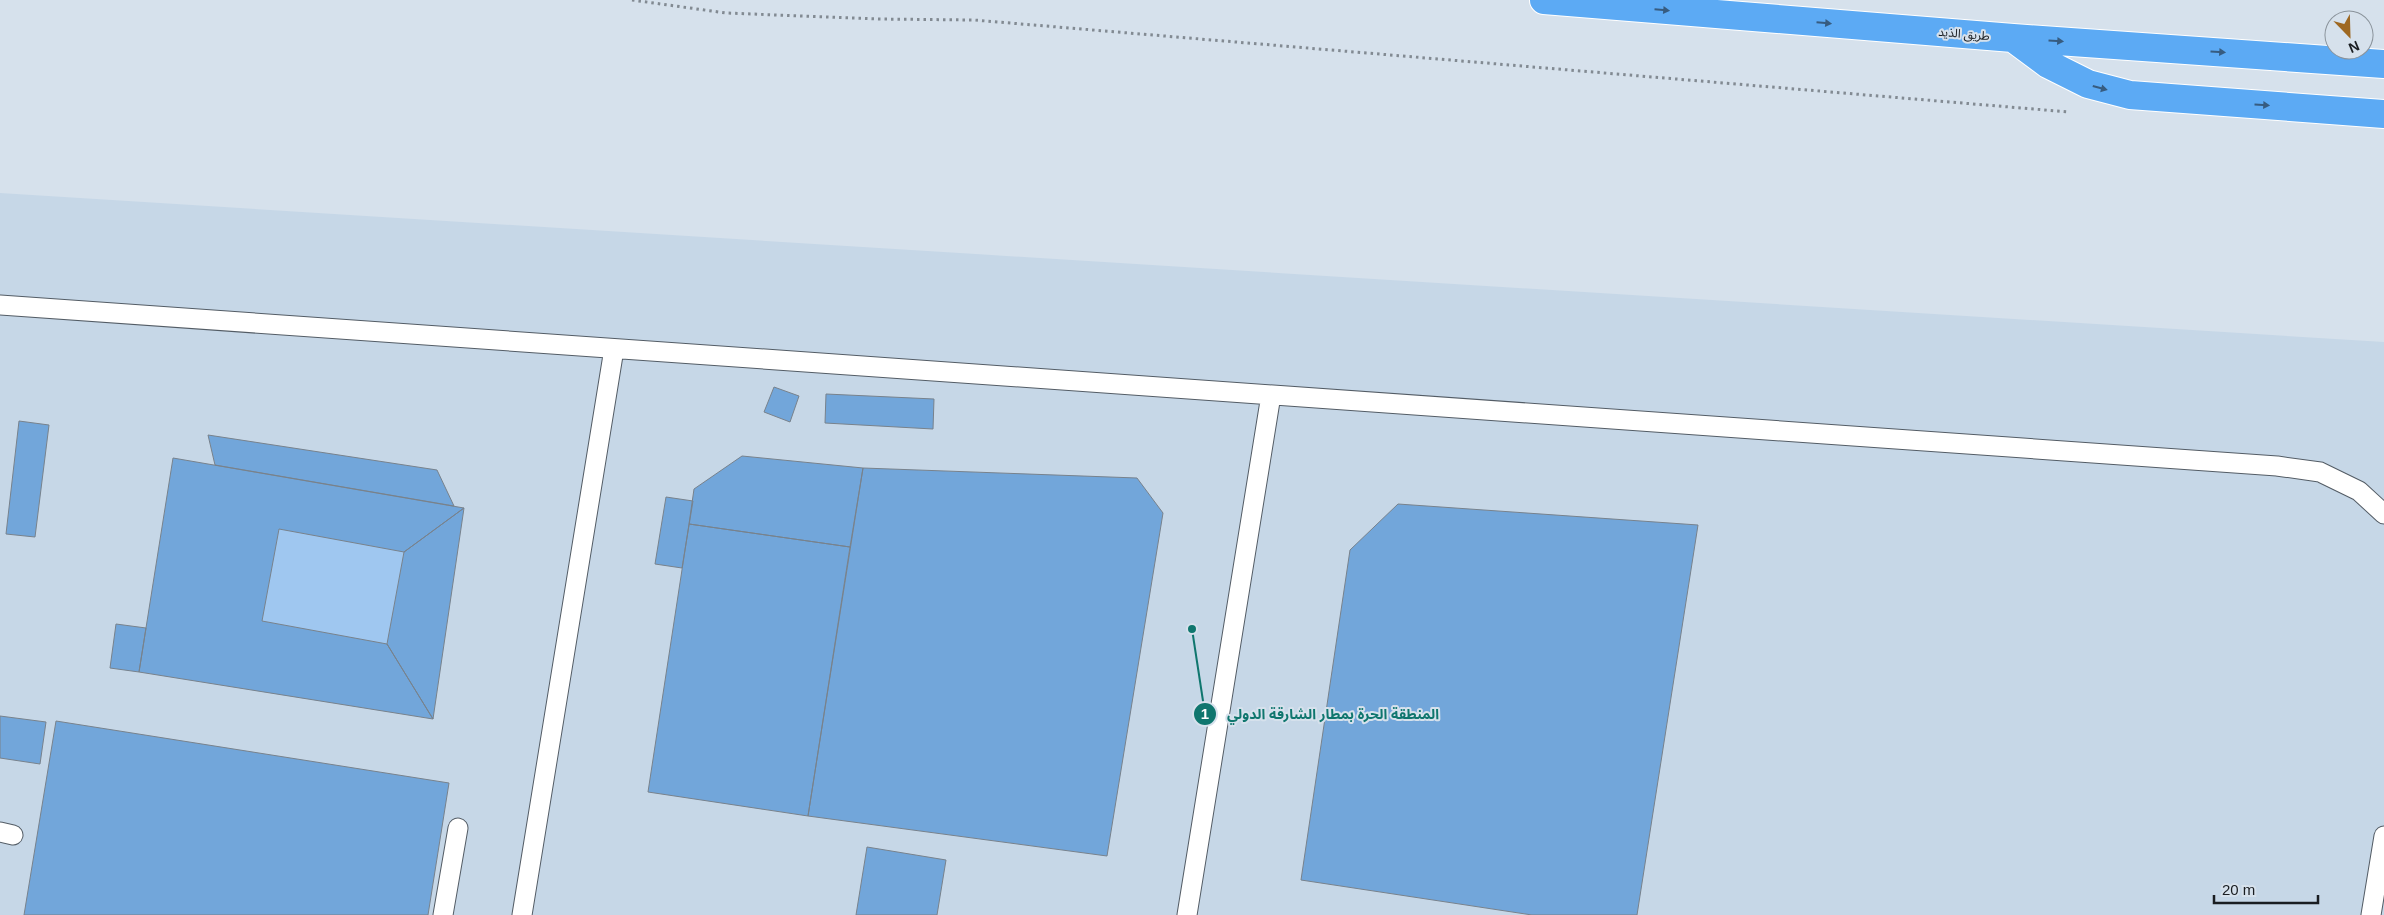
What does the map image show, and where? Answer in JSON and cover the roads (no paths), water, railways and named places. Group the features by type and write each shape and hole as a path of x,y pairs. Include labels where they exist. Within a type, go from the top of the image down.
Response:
{"highway":[{"name":"طريق الذيد","path":"1544,0 2013,38 2384,64"},
{"path":"2013,38 2048,64 2088,84 2130,96 2384,114"}],"lane":[{"path":"0,306 2276,466 2320,472 2359,491 2384,514"},
{"path":"522,915 614,349"},
{"path":"1187,915 1271,395"},
{"path":"443,915 458,828"},
{"path":"2371,915 2384,836"}],"place":[{"name":"المنطقة الحرة بمطار الشارقة الدولي","path":"1192,629"}]}
